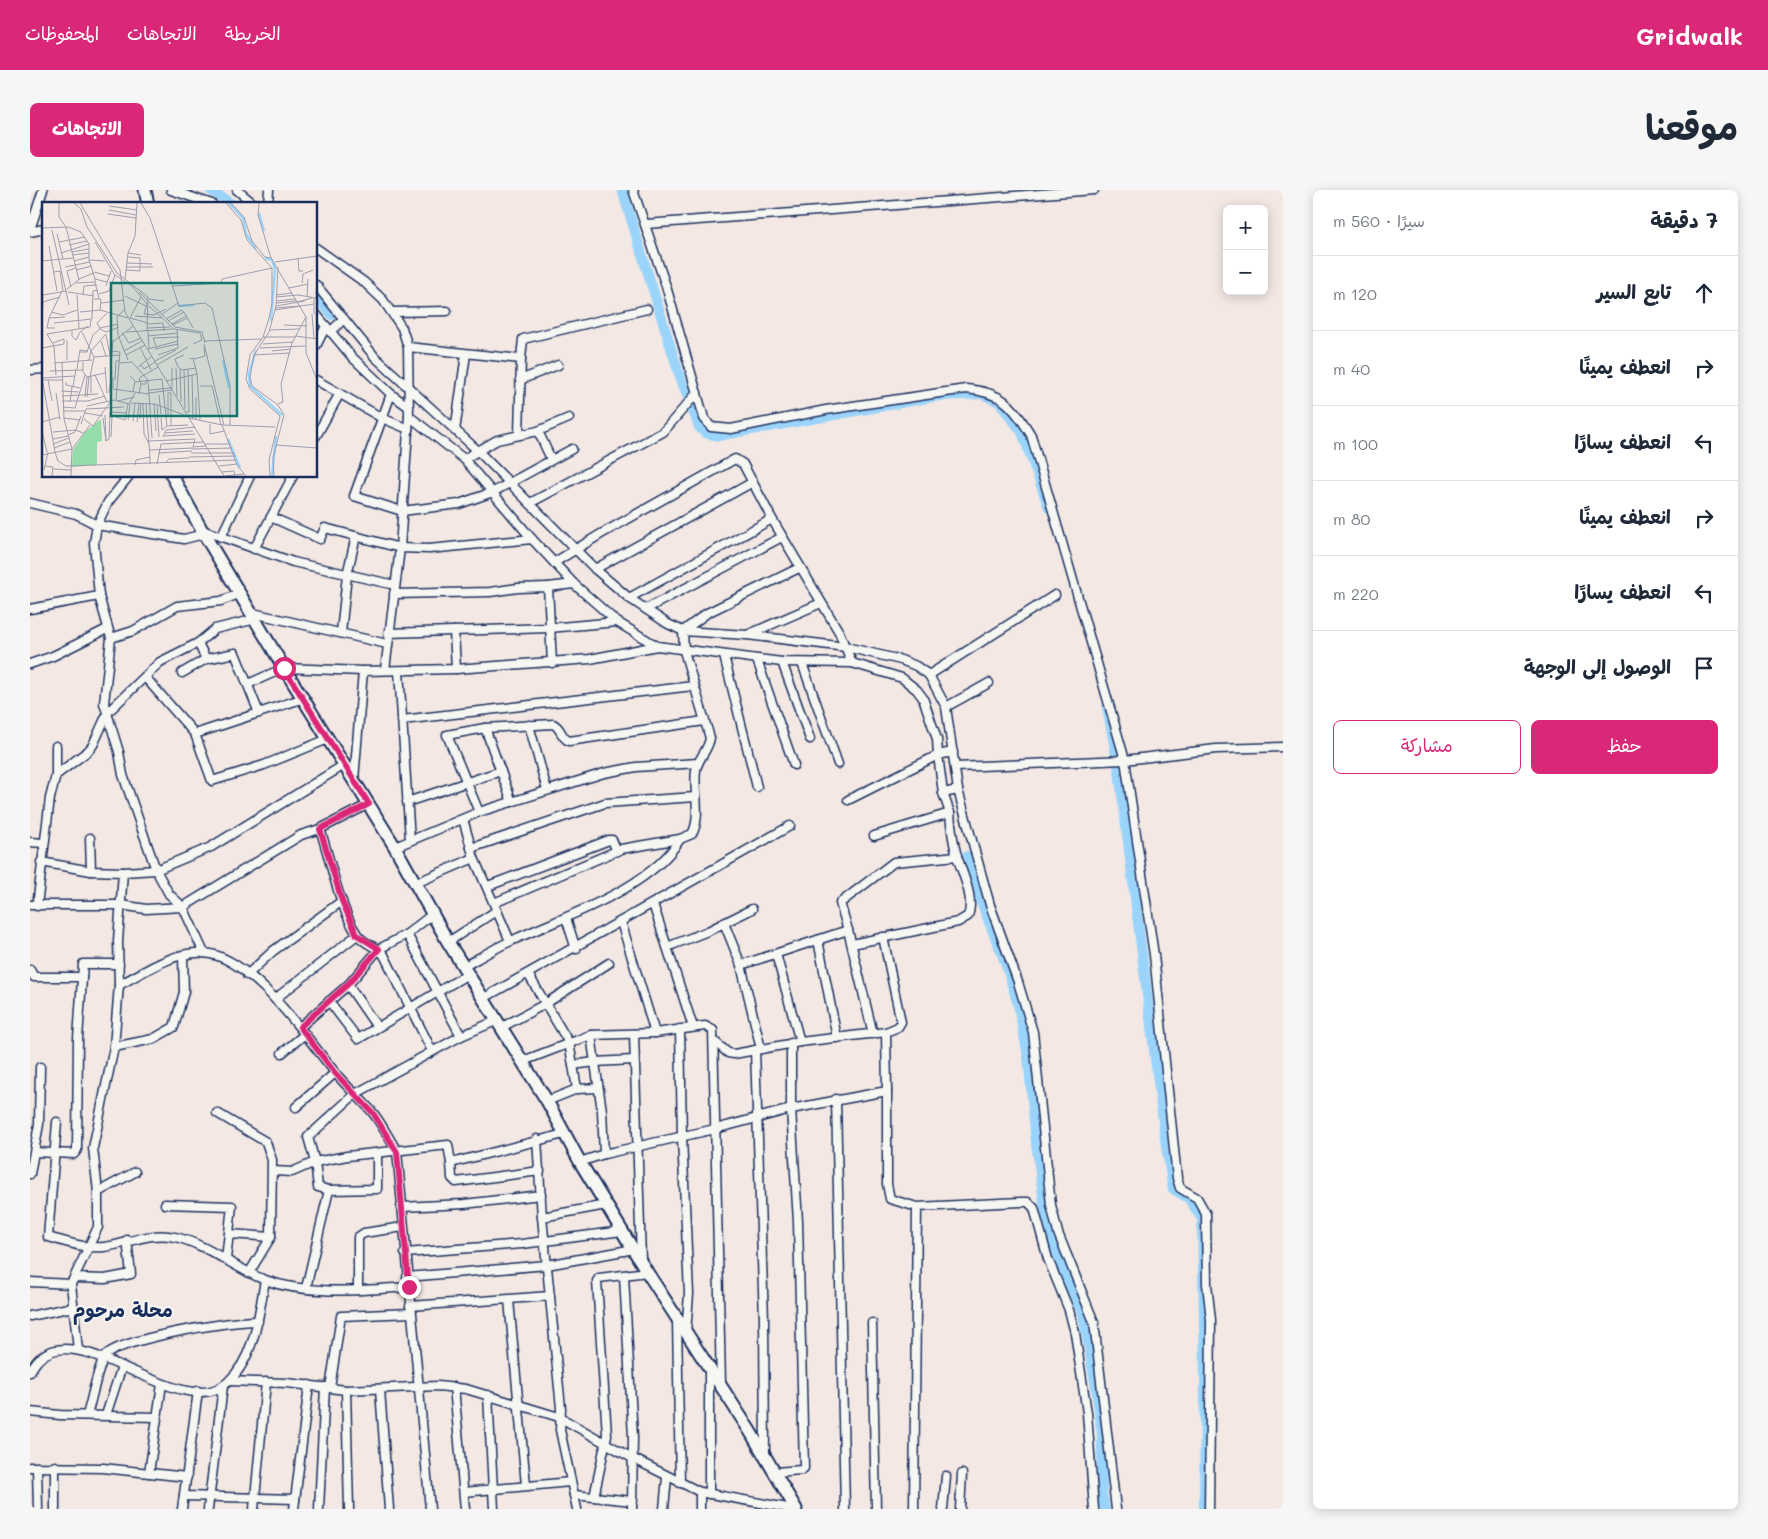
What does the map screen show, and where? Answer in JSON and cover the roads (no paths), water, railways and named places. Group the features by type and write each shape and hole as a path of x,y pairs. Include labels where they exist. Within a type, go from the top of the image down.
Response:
{"main road":[{"path":"173,478 284,668 395,847 434,913 448,942 547,1101 580,1162 622,1232 775,1472 794,1509"}],"street":[{"path":"30,231 43,190"},
{"path":"172,190 206,202"},
{"path":"237,190 252,202"},
{"path":"633,190 646,224 697,393 707,423 711,427 723,429 951,389 984,390 1006,402 1016,411 1031,435 1120,760 1154,955 1177,1178 1180,1188 1197,1198 1206,1214 1207,1284 1211,1320 1210,1509"},
{"path":"646,224 1094,190"},
{"path":"318,249 364,282 393,312 402,328 408,347 409,416 400,548 388,633 385,670"},
{"path":"318,287 375,356 410,386 477,450 595,569 629,598 646,609 683,631 747,634 846,647 901,660 916,666 929,675 946,707 958,790 990,905 1018,982 1033,1032 1051,1205 1058,1233 1094,1322 1116,1509"},
{"path":"519,435 521,342 524,339 647,309"},
{"path":"393,312 447,311"},
{"path":"318,316 352,358 391,394 409,407"},
{"path":"318,343 328,329 344,319"},
{"path":"408,347 521,359"},
{"path":"456,431 466,354"},
{"path":"520,380 558,366"},
{"path":"318,381 382,418 408,429"},
{"path":"530,503 663,432 697,393"},
{"path":"391,394 354,496 402,511 451,506 493,492 572,449"},
{"path":"318,432 339,395"},
{"path":"409,416 464,459 532,539 574,584 617,622 657,646 757,660 802,663 852,663 902,678 918,690 931,719 937,739 943,793 950,813 956,856 963,872 969,903 968,916 958,922 852,944"},
{"path":"464,459 497,440 538,431 569,418"},
{"path":"538,431 551,459"},
{"path":"555,562 735,459 743,464 799,568 846,647 852,663"},
{"path":"127,478 108,502 96,525 94,556 99,596 111,638 103,695 123,775 156,870 169,894 184,907 204,953"},
{"path":"221,537 249,478"},
{"path":"254,549 293,478"},
{"path":"595,569 753,482"},
{"path":"30,503 76,514 96,525 184,540 203,532 310,566 395,585"},
{"path":"271,517 320,539 325,528 400,548 429,549 532,539"},
{"path":"629,598 772,519"},
{"path":"341,634 347,575 356,536"},
{"path":"646,609 782,537"},
{"path":"683,631 706,613 799,568"},
{"path":"394,594 490,592 574,584"},
{"path":"548,587 552,663"},
{"path":"111,638 133,631 178,606 221,601 241,594"},
{"path":"929,675 955,656 1055,595"},
{"path":"30,609 99,596"},
{"path":"747,634 821,604"},
{"path":"56,775 93,745 108,712 145,677 167,657 198,643 215,629 254,616 387,644"},
{"path":"388,633 549,628 617,622"},
{"path":"30,664 53,656 107,629"},
{"path":"454,631 456,669"},
{"path":"448,942 495,907 617,850 680,839 692,834 695,830 696,772 698,763 706,752 709,742 684,651 683,631"},
{"path":"198,643 206,660"},
{"path":"248,684 284,668 363,671 456,669 590,659 657,646"},
{"path":"182,673 206,660 234,653 259,713"},
{"path":"724,656 757,787"},
{"path":"757,660 794,765"},
{"path":"782,662 810,738"},
{"path":"802,663 838,764"},
{"path":"354,780 363,671"},
{"path":"398,671 410,840"},
{"path":"145,677 195,734 212,781 264,765 328,739"},
{"path":"946,707 989,683"},
{"path":"402,720 693,686"},
{"path":"195,734 304,698"},
{"path":"480,812 447,735 485,728 555,724 565,739 569,741 704,721"},
{"path":"530,725 547,790"},
{"path":"485,728 512,802"},
{"path":"56,746 56,775 50,798 34,906 121,905 146,909 184,907 301,835 320,829 369,804"},
{"path":"955,767 1120,760 1216,749 1283,747"},
{"path":"848,800 938,756 953,752"},
{"path":"395,847 480,812 616,770 698,763"},
{"path":"41,862 91,871 156,870 211,847 344,765"},
{"path":"407,802 501,772"},
{"path":"943,793 958,790"},
{"path":"471,848 605,803 696,797"},
{"path":"874,836 950,813"},
{"path":"463,818 474,858 488,886 510,941"},
{"path":"484,998 576,949 790,826"},
{"path":"320,829 342,901 357,935 379,949 432,1050"},
{"path":"90,838 91,871"},
{"path":"329,1001 358,1039 377,1026 439,992 466,970 510,941 566,918 630,885 670,853 680,839"},
{"path":"488,886 609,840 612,840 617,850"},
{"path":"30,842 43,843"},
{"path":"872,1034 852,944 840,903 890,864 956,856"},
{"path":"416,883 474,858"},
{"path":"78,1350 73,1307 73,1281 98,1227 98,1192 93,1148 114,1047 119,985 123,872"},
{"path":"247,975 273,952 342,901"},
{"path":"653,904 693,1027"},
{"path":"667,947 752,909"},
{"path":"300,1027 348,984 379,949 407,934 434,913"},
{"path":"566,918 576,949"},
{"path":"621,922 656,1033"},
{"path":"724,923 740,965 758,1049 757,1117 764,1320 765,1456"},
{"path":"740,965 848,930"},
{"path":"407,934 439,992 460,1036"},
{"path":"275,1000 357,935"},
{"path":"714,1041 732,1054 791,1043 886,1032 898,1027 901,1022 883,938"},
{"path":"818,940 838,1038"},
{"path":"119,985 183,956 204,953 221,959 247,975 275,1000 300,1027 335,1073 373,1113 397,1152 407,1277 430,1509"},
{"path":"776,954 800,1042"},
{"path":"114,1047 153,1040 174,1027 184,992 183,956"},
{"path":"377,1153 376,1189 329,1190 318,1187 315,1162 308,1136 342,1107 354,1094 460,1036 500,1024 545,1004 610,963"},
{"path":"35,1152 74,1154 77,1150 78,1039 83,964 119,964"},
{"path":"30,970 34,977 42,979 82,977"},
{"path":"528,974 569,1043 577,1088"},
{"path":"348,984 377,1026"},
{"path":"523,1061 591,1035 656,1033 693,1027 711,1027 714,1041 721,1386"},
{"path":"680,1029 688,1294 686,1333"},
{"path":"886,1032 888,1196 894,1202 917,1207 1028,1202 1034,1208 1048,1259 1069,1310 1075,1333 1088,1413 1094,1509"},
{"path":"282,1053 305,1034"},
{"path":"594,1497 605,1443 605,1401 597,1281 599,1278 624,1276 644,1267 634,1034"},
{"path":"591,1035 604,1154"},
{"path":"775,1472 802,1470 804,1468 798,1222 791,1109 791,1043"},
{"path":"573,1066 595,1062 634,1060"},
{"path":"30,1174 39,1124 40,1067"},
{"path":"296,1107 335,1073"},
{"path":"547,1101 577,1088 598,1088"},
{"path":"580,1162 604,1154 715,1129 791,1109 836,1099 887,1091"},
{"path":"836,1099 845,1509"},
{"path":"217,1114 266,1142 271,1153 274,1171 271,1237 249,1273"},
{"path":"57,1122 48,1237 89,1248 105,1247 151,1235 176,1237 226,1259 265,1280 306,1288 358,1290 409,1287"},
{"path":"30,1125 39,1124"},
{"path":"451,1163 537,1139 564,1134"},
{"path":"537,1139 542,1217 546,1242 561,1408 560,1430 577,1509"},
{"path":"274,1171 298,1171 315,1162 448,1145 453,1180 456,1182 540,1171"},
{"path":"98,1192 135,1172"},
{"path":"306,1288 329,1190"},
{"path":"401,1207 464,1204 541,1195"},
{"path":"165,1204 232,1206 226,1259"},
{"path":"542,1217 606,1205"},
{"path":"914,1509 917,1207"},
{"path":"358,1290 358,1237 364,1233 403,1227"},
{"path":"405,1253 546,1242 622,1232"},
{"path":"230,1234 271,1237"},
{"path":"30,1282 105,1279 131,1274 127,1240"},
{"path":"407,1277 547,1265 634,1249"},
{"path":"574,1495 632,1505 634,1459 624,1276"},
{"path":"208,1509 226,1383 247,1354 258,1321 265,1280"},
{"path":"319,1509 328,1388 341,1316 550,1296"},
{"path":"508,1300 526,1485"},
{"path":"30,1316 73,1307"},
{"path":"676,1317 680,1483"},
{"path":"87,1415 103,1357 116,1348 225,1322 258,1321"},
{"path":"872,1323 876,1509"},
{"path":"30,1372 32,1364 52,1352 78,1350 103,1357 162,1384 198,1391 226,1383 266,1382 346,1390 454,1387 488,1395 560,1417 667,1477 700,1492 794,1509"},
{"path":"106,1414 122,1366"},
{"path":"709,1368 709,1494"},
{"path":"254,1509 266,1382"},
{"path":"149,1472 162,1384"},
{"path":"294,1509 309,1385"},
{"path":"454,1387 465,1509"},
{"path":"346,1390 349,1509"},
{"path":"380,1390 389,1509"},
{"path":"182,1509 198,1391"},
{"path":"488,1395 494,1509"},
{"path":"30,1412 157,1417"},
{"path":"38,1509 33,1467 55,1466 149,1472 187,1477"},
{"path":"55,1466 55,1509"},
{"path":"960,1509 962,1474"},
{"path":"943,1509 946,1476"},
{"path":"664,1509 667,1477"},
{"path":"464,1492 570,1482"},
{"path":"700,1492 700,1509"},
{"path":"184,1496 295,1499"}],"waterway":[{"path":"210,190 229,202"},
{"path":"622,190 679,374 699,427 705,433 718,436 939,396 982,394 999,402 1022,432 1049,508"},
{"path":"318,298 332,315"},
{"path":"1107,707 1119,771 1173,1189 1188,1198 1202,1219 1205,1379 1204,1509"},
{"path":"967,856 977,892 1006,965 1018,1005 1028,1056 1036,1143 1045,1210 1060,1265 1083,1314 1095,1381 1102,1433 1102,1495 1105,1509"}],"district":[{"name":"محلة مرحوم","path":"123,1310"}]}
